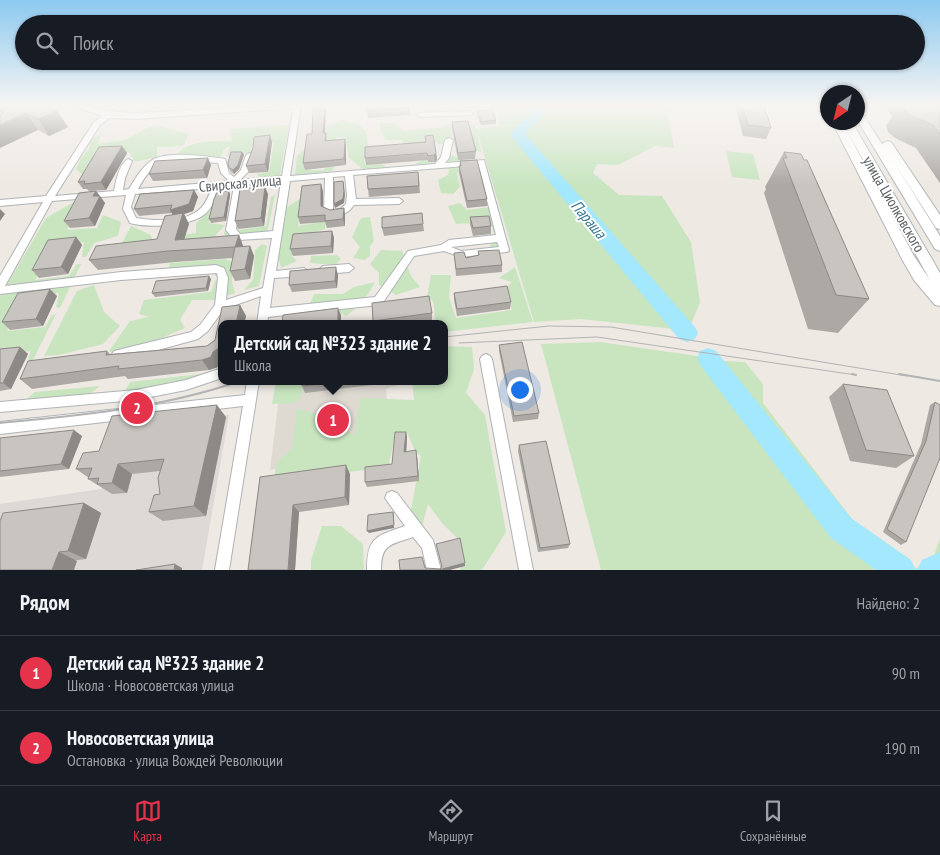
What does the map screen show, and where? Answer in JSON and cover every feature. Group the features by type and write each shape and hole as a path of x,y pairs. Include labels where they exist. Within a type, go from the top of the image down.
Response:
{"main road":[{"path":"842,132 908,258 919,276 940,301"},
{"name":"улица Циолковского","path":"852,132 940,285"},
{"name":"улица Циолковского","path":"869,132 940,246"},
{"path":"878,132 940,225"}],"street":[{"path":"0,285 49,199 92,132"},
{"path":"263,320 294,132"},
{"path":"436,167 445,158 449,140"},
{"path":"250,155 245,171 236,182 231,230 238,237 276,234"},
{"path":"217,185 201,213 186,219 150,224 133,221 126,208 130,192 151,164 160,160 212,159 222,161 222,171 227,177 236,182"},
{"path":"118,193 121,178 128,161"},
{"name":"Свирская улица","path":"0,203 481,162 501,238 449,243 444,248 411,253 378,301 264,313"},
{"path":"329,176 328,211 338,213 348,209 352,202 349,174"},
{"path":"352,202 399,201"},
{"path":"270,275 350,268"},
{"path":"0,290 121,276 216,269 221,271 223,278 220,306 204,328 194,336 129,353 110,355"},
{"path":"220,306 268,290"},
{"path":"486,359 526,570"},
{"path":"0,407 136,395 186,385 218,374"},
{"path":"222,570 252,385"},
{"path":"0,428 250,400"},
{"path":"392,498 428,545 434,570"},
{"path":"374,570 374,553 383,541 415,528"}],"shaded area":[{"path":"281,385 397,385 386,389 392,451 270,470"},
{"path":"229,415 202,570 0,570 0,504 101,489 125,427"}],"green space":[{"path":"141,132 179,132 188,134 184,145 157,147 157,157 135,162 129,152 105,153 87,179 76,169 81,158 89,149 91,140 101,134 98,144 125,140"},
{"path":"230,132 288,132 280,175 275,178 261,179 257,174 269,172 274,142 254,142 250,153 227,156 230,146 224,149 219,160 176,157 180,151 193,144 232,141"},
{"path":"320,132 366,132 368,146 384,145 395,149 364,153 365,165 382,164 389,169 365,171 349,158 345,137 337,137 334,152 329,152 328,138 317,138"},
{"path":"381,132 451,132 453,143 438,144 432,140 409,147 401,140 387,140"},
{"path":"470,132 477,132 481,152 475,150"},
{"path":"477,132 519,132 516,135 678,325 674,329 581,319 534,322"},
{"path":"520,132 671,132 674,148 655,146 618,165 597,164 593,173 619,195 662,196 691,242 700,302 688,332 518,134"},
{"path":"307,147 304,170 324,170 327,166 334,167 332,171 295,176 297,156"},
{"path":"726,151 753,154 760,180 732,177"},
{"path":"450,154 458,158 469,159 465,168 457,173 460,187 453,194 441,193 438,180 448,175 449,169 417,167 416,163 426,159 436,163"},
{"path":"491,185 510,253 500,252 490,247 494,234 491,222 456,224 448,206 460,203 467,210 490,207 486,188"},
{"path":"275,195 267,233 231,241 224,234 226,228 239,230 266,226 271,197"},
{"path":"301,198 298,226 326,221 325,229 294,241 292,256 297,261 281,268 278,256 286,208"},
{"path":"76,201 79,205 67,230 97,228 103,215 121,222 118,236 94,243 86,257 82,257 84,242 52,247 35,280 69,276 77,264 81,264 60,308 56,307 59,293 22,300 7,331 45,327 52,315 56,314 29,368 26,367 31,351 0,355 0,297 46,218"},
{"path":"210,211 209,223 225,225 211,240 173,248 167,237 196,233 196,224 206,212"},
{"path":"370,217 374,241 370,246 370,256 365,260 353,258 360,247 352,237 361,218"},
{"path":"131,226 151,235 154,247 121,245"},
{"path":"262,244 267,246 259,286 244,290 253,280 255,250"},
{"path":"381,250 402,251 411,276 420,287 396,295 379,285 379,273 370,264"},
{"path":"337,255 341,259 335,265 310,263 311,256"},
{"path":"226,259 234,263 232,282 235,293 215,300 192,300 180,320 185,328 164,337 146,355 121,358 109,351 130,321 149,317 139,314 144,300 211,292 215,281 219,279 213,273 168,270 170,263"},
{"path":"515,267 533,322 448,332 448,320 435,320 433,301 427,297 431,275 451,275 449,297 456,318 512,310 505,289 512,282 499,278"},
{"path":"375,282 363,301 346,316 340,312 305,317 314,294 343,294 354,287"},
{"path":"94,285 104,312 120,326 103,344 59,355 44,356 77,291"},
{"path":"600,342 697,356 701,360 745,362 763,384 763,403 859,528 911,570 601,570 541,344"},
{"path":"448,346 472,347 474,369 466,393 485,415 506,532 482,570 460,570 461,542 442,523 428,504 419,537 406,537 421,456 415,451 407,432 395,436 388,467 273,482 277,463 292,448 297,409 327,416 354,436 361,398 414,400 412,385 448,385"},
{"path":"218,372 218,379 197,387 124,393 130,382"},
{"path":"275,385 303,385 301,397 295,403 272,404"},
{"path":"100,386 87,396 22,403 35,392"},
{"path":"322,526 341,526 363,544 364,570 311,570 311,561"},
{"path":"940,538 940,570 911,570 932,562"}],"building":[{"path":"312,132 326,133 325,141 345,139 344,159 303,163 307,134 312,134"},
{"path":"454,132 471,132 476,151 458,153"},
{"path":"270,135 265,164 246,166 253,148 254,137"},
{"path":"433,135 436,153 434,155 428,156 427,153 365,158 365,147 426,142 425,136"},
{"path":"122,146 101,182 84,184 85,181 78,182 99,147"},
{"path":"231,152 242,152 238,165 233,170 229,168 228,163"},
{"path":"784,152 801,154 804,160 807,160 869,299 836,295 783,158 787,158"},
{"path":"208,158 203,170 149,174 155,161"},
{"path":"477,160 487,199 467,201 459,166 461,166 460,161"},
{"path":"418,172 419,186 368,189 367,176"},
{"path":"343,181 343,199 334,204 334,182"},
{"path":"321,184 321,206 330,210 344,208 343,219 325,221 325,215 298,217 302,186"},
{"path":"265,187 261,218 235,221 240,189"},
{"path":"194,190 189,204 170,210 172,205 134,209 140,194"},
{"path":"96,191 93,196 100,196 89,218 64,221 79,193"},
{"path":"229,191 224,217 209,219 217,192"},
{"path":"183,213 175,240 239,235 235,247 168,251 89,260 96,246 157,239 165,216"},
{"path":"422,213 423,224 382,228 382,217"},
{"path":"489,216 491,226 473,228 470,217"},
{"path":"332,231 331,246 290,249 293,234"},
{"path":"76,237 61,267 32,270 48,240"},
{"path":"250,246 245,269 230,271 235,247"},
{"path":"499,250 502,265 456,269 454,253 464,252 466,258 479,255 478,251"},
{"path":"336,267 335,281 289,285 290,271"},
{"path":"209,276 206,288 152,293 156,281"},
{"path":"507,286 511,302 457,309 454,293"},
{"path":"50,289 36,319 2,322 18,293"},
{"path":"429,296 432,313 373,320 372,303"},
{"path":"240,305 237,320 219,320 222,307"},
{"path":"338,308 338,320 282,320 283,315"},
{"path":"218,326 218,349 213,352 211,357 202,360 118,369 119,366 20,379 28,361 107,351 106,355 207,346 215,340"},
{"path":"522,342 539,413 514,416 499,345"},
{"path":"20,347 3,383 0,383 0,349"},
{"path":"843,384 887,390 914,456 866,450"},
{"path":"935,402 940,405 940,458 906,542 887,529 926,441"},
{"path":"217,405 194,506 149,512 154,495 160,494 158,478 164,459 118,464 112,483 97,484 99,478 88,479 92,468 76,469 83,453 99,451 112,416"},
{"path":"74,430 61,464 0,471 0,438"},
{"path":"395,432 406,432 404,452 416,450 418,476 365,482 365,467 392,464"},
{"path":"546,441 570,544 540,548 519,445"},
{"path":"346,465 345,497 293,505 288,570 248,570 260,477"},
{"path":"84,503 68,551 59,552 52,570 0,570 0,521 3,513"},
{"path":"393,512 394,525 367,531 368,515"},
{"path":"460,538 465,563 438,570 400,570 399,560 422,557 425,568 440,569 442,567 436,544"},
{"path":"175,564 174,570 136,570"}],"waterway":[{"name":"Параша","path":"520,132 517,134 687,333"},
{"name":"Параша","path":"708,358 841,528 901,570"},
{"name":"Параша","path":"932,570 940,567"}],"tram line":[{"path":"448,337 549,326 611,327 907,376"},
{"path":"459,343 597,337 856,375 852,374"},
{"path":"899,374 940,381"},
{"path":"0,423 151,404 227,385"}],"place":[{"name":"Новосоветская улица","path":"137,408"},
{"name":"Детский сад №323 здание 2","path":"333,420"}]}
